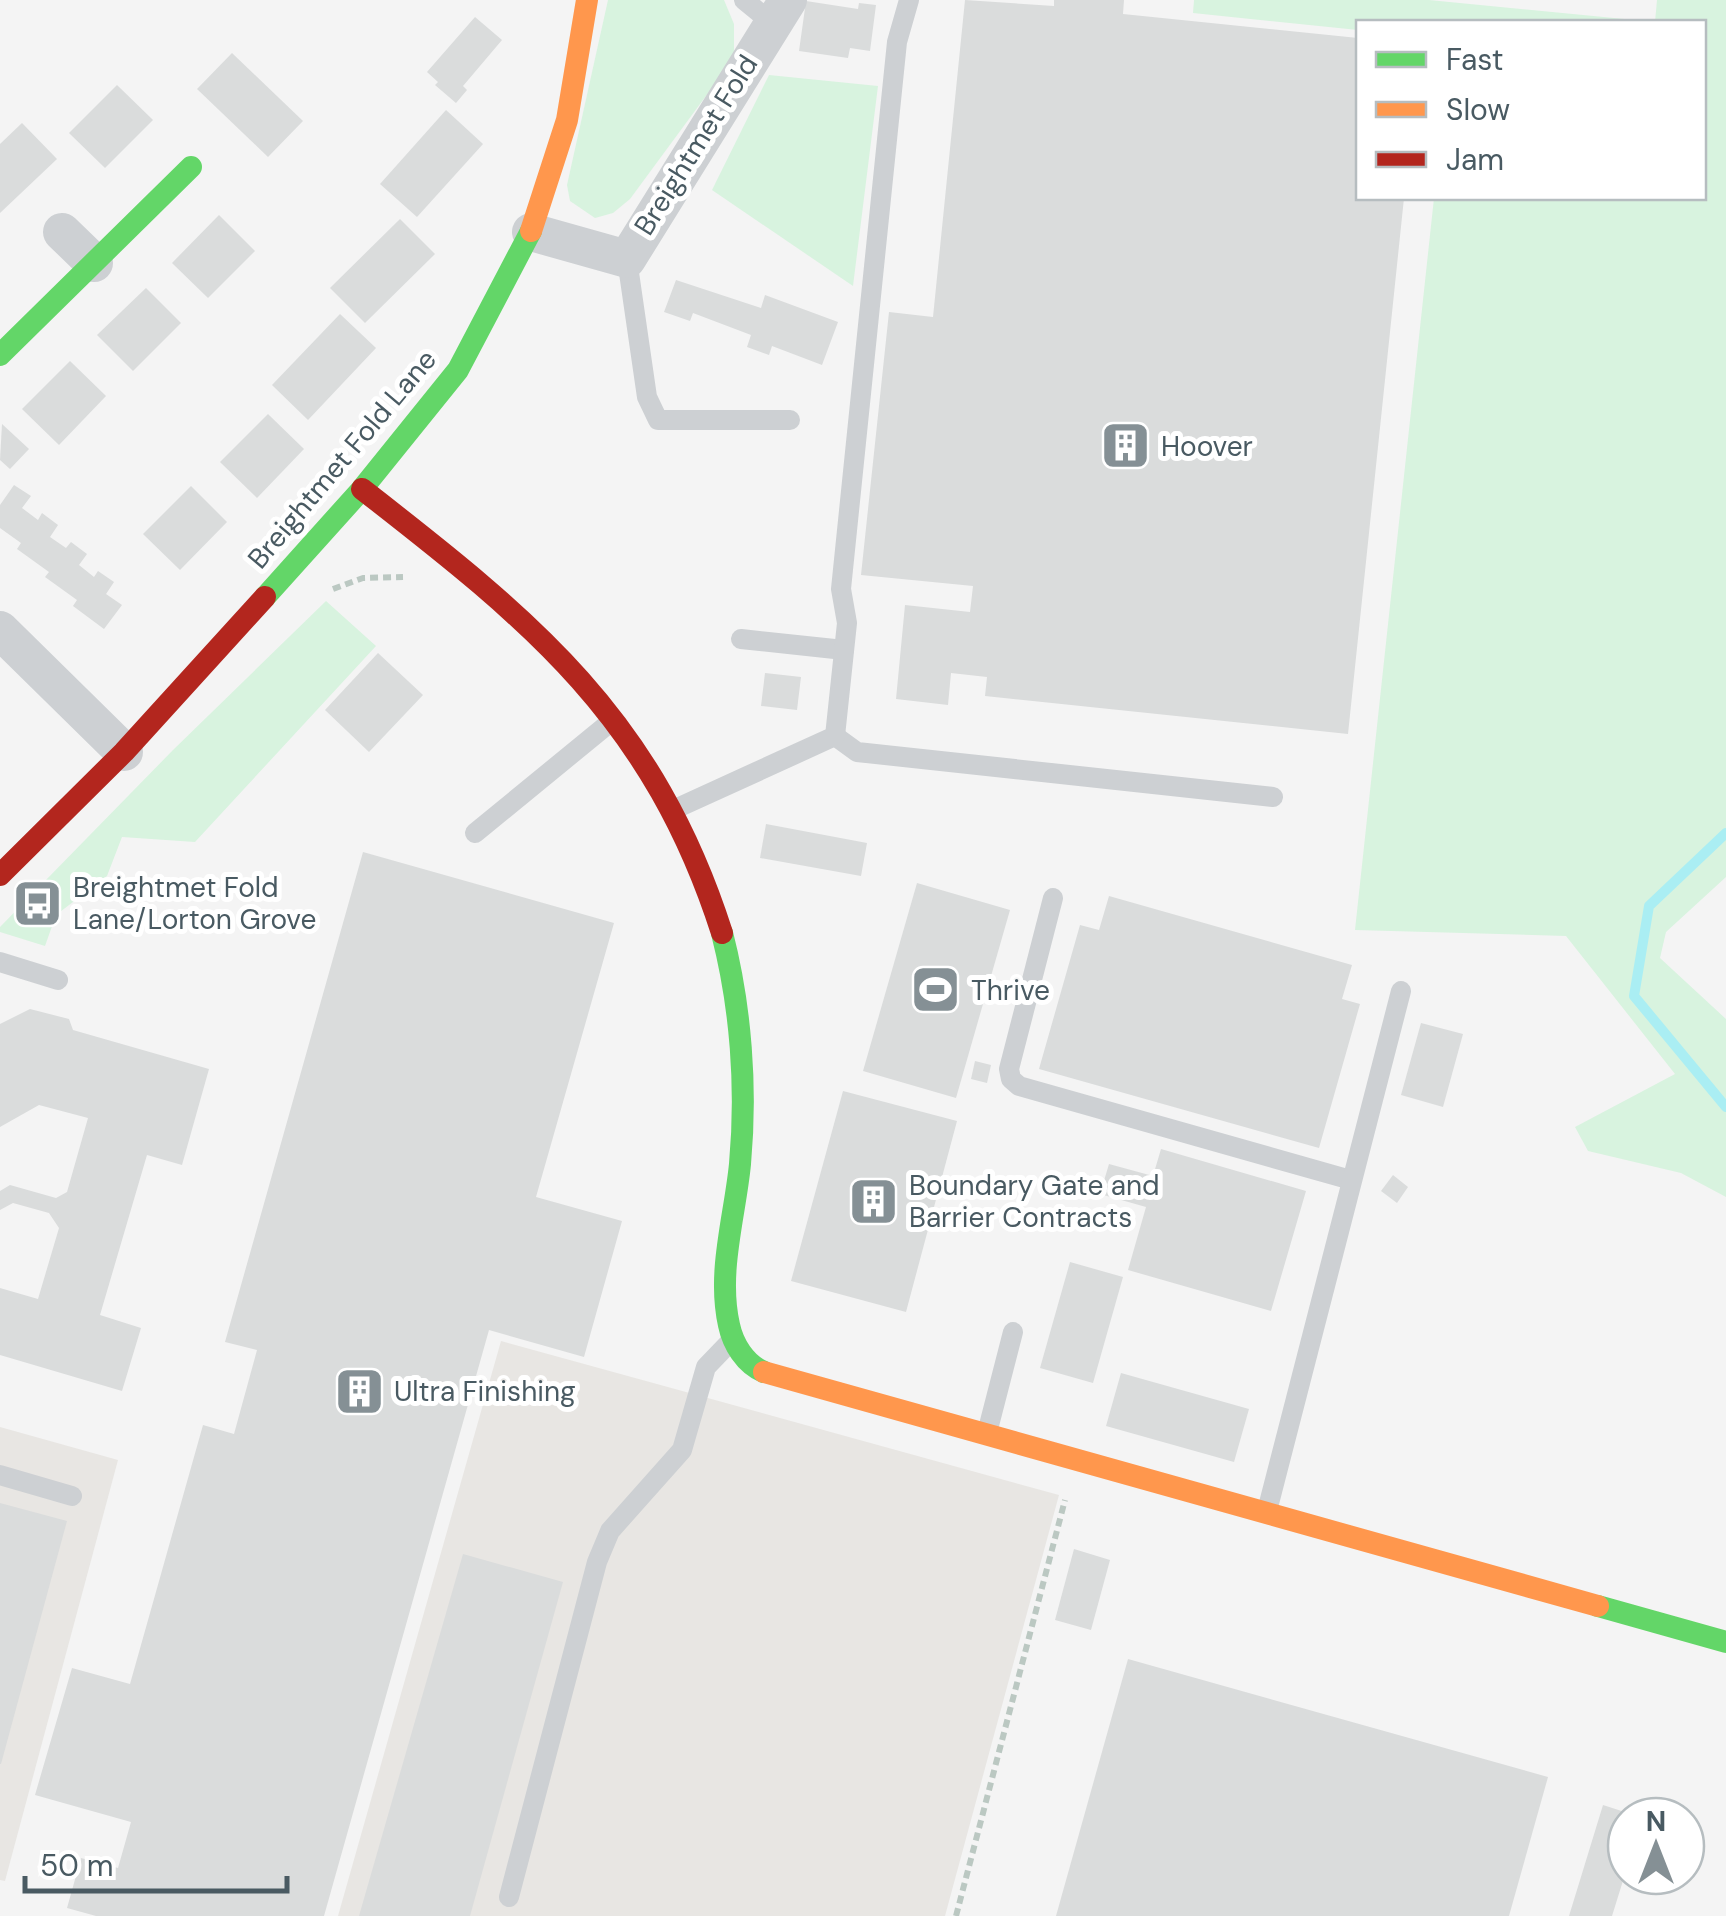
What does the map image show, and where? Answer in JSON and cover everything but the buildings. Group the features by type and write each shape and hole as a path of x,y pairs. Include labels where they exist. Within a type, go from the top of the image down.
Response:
{"street":[{"name":"Breightmet Fold Lane","path":"0,876 124,752 362,489 458,370 531,232 567,120 587,0"},
{"name":"Breightmet Fold","path":"531,232 626,258 768,8"},
{"path":"0,356 191,166"},
{"path":"62,232 94,262"},
{"path":"362,489 500,598 577,673 638,748 688,837 723,937 740,1048 741,1158 726,1290 732,1340 743,1359 759,1371 1726,1642"},
{"path":"0,630 124,752"}],"lane":[{"path":"835,736 847,623 841,589 897,42 908,0"},
{"path":"626,258 647,397 658,420 790,420"},
{"path":"741,639 844,650"},
{"path":"475,832 615,719"},
{"path":"835,736 857,752 1273,797"},
{"path":"673,810 835,736"},
{"path":"1053,898 1009,1068 1011,1078 1019,1086 1350,1180"},
{"path":"0,962 58,980"},
{"path":"1266,1513 1401,991"},
{"path":"986,1435 1013,1332"},
{"path":"509,1898 597,1562 610,1531 682,1450 706,1367 732,1340"},
{"path":"0,1475 72,1496"}],"path":[{"path":"317,597 363,578 418,577 460,566"},
{"path":"956,1916 1075,1460"}],"shaded area":[{"path":"501,1341 1059,1495 945,1916 338,1916"},
{"path":"0,1427 118,1460 5,1881 0,1880"}],"green space":[{"path":"608,0 724,0 734,24 734,52 630,199 613,213 595,218 570,201 567,185"},
{"path":"1194,0 1429,0 1634,20 1356,20 1356,30 1193,13"},
{"path":"1657,0 1726,0 1726,877 1666,932 1660,958 1726,1019 1726,1197 1681,1173 1588,1151 1575,1127 1675,1074 1566,936 1355,930 1434,200 1706,200 1706,20 1655,20"},
{"path":"769,75 878,86 853,286 712,190"},
{"path":"326,601 376,646 195,842 122,837 107,876 56,915 45,946 0,932 0,927 173,750"}],"waterway":[{"path":"1726,833 1649,906 1634,996 1726,1107"}],"traffic: fast":[{"path":"0,355 191,167"},
{"path":"265,597 362,489 458,370 531,231"},
{"path":"722,933 738,1019 743,1106 740,1164 726,1264 726,1305 737,1346 751,1364 764,1372"},
{"path":"1598,1606 1726,1642"}],"traffic: slow":[{"path":"531,231 567,120 587,0"},
{"path":"764,1372 1598,1606"}],"traffic: jam":[{"path":"362,489 533,631 623,733 661,792 694,858 722,933"},
{"path":"0,875 124,752 265,597"}],"place":[{"name":"Hoover","path":"1126,446"},
{"name":"Breightmet Fold Lane/Lorton Grove","path":"38,903"},
{"name":"Thrive","path":"936,990"},
{"name":"Boundary Gate and Barrier Contracts","path":"874,1201"},
{"name":"Ultra Finishing","path":"359,1391"}]}
